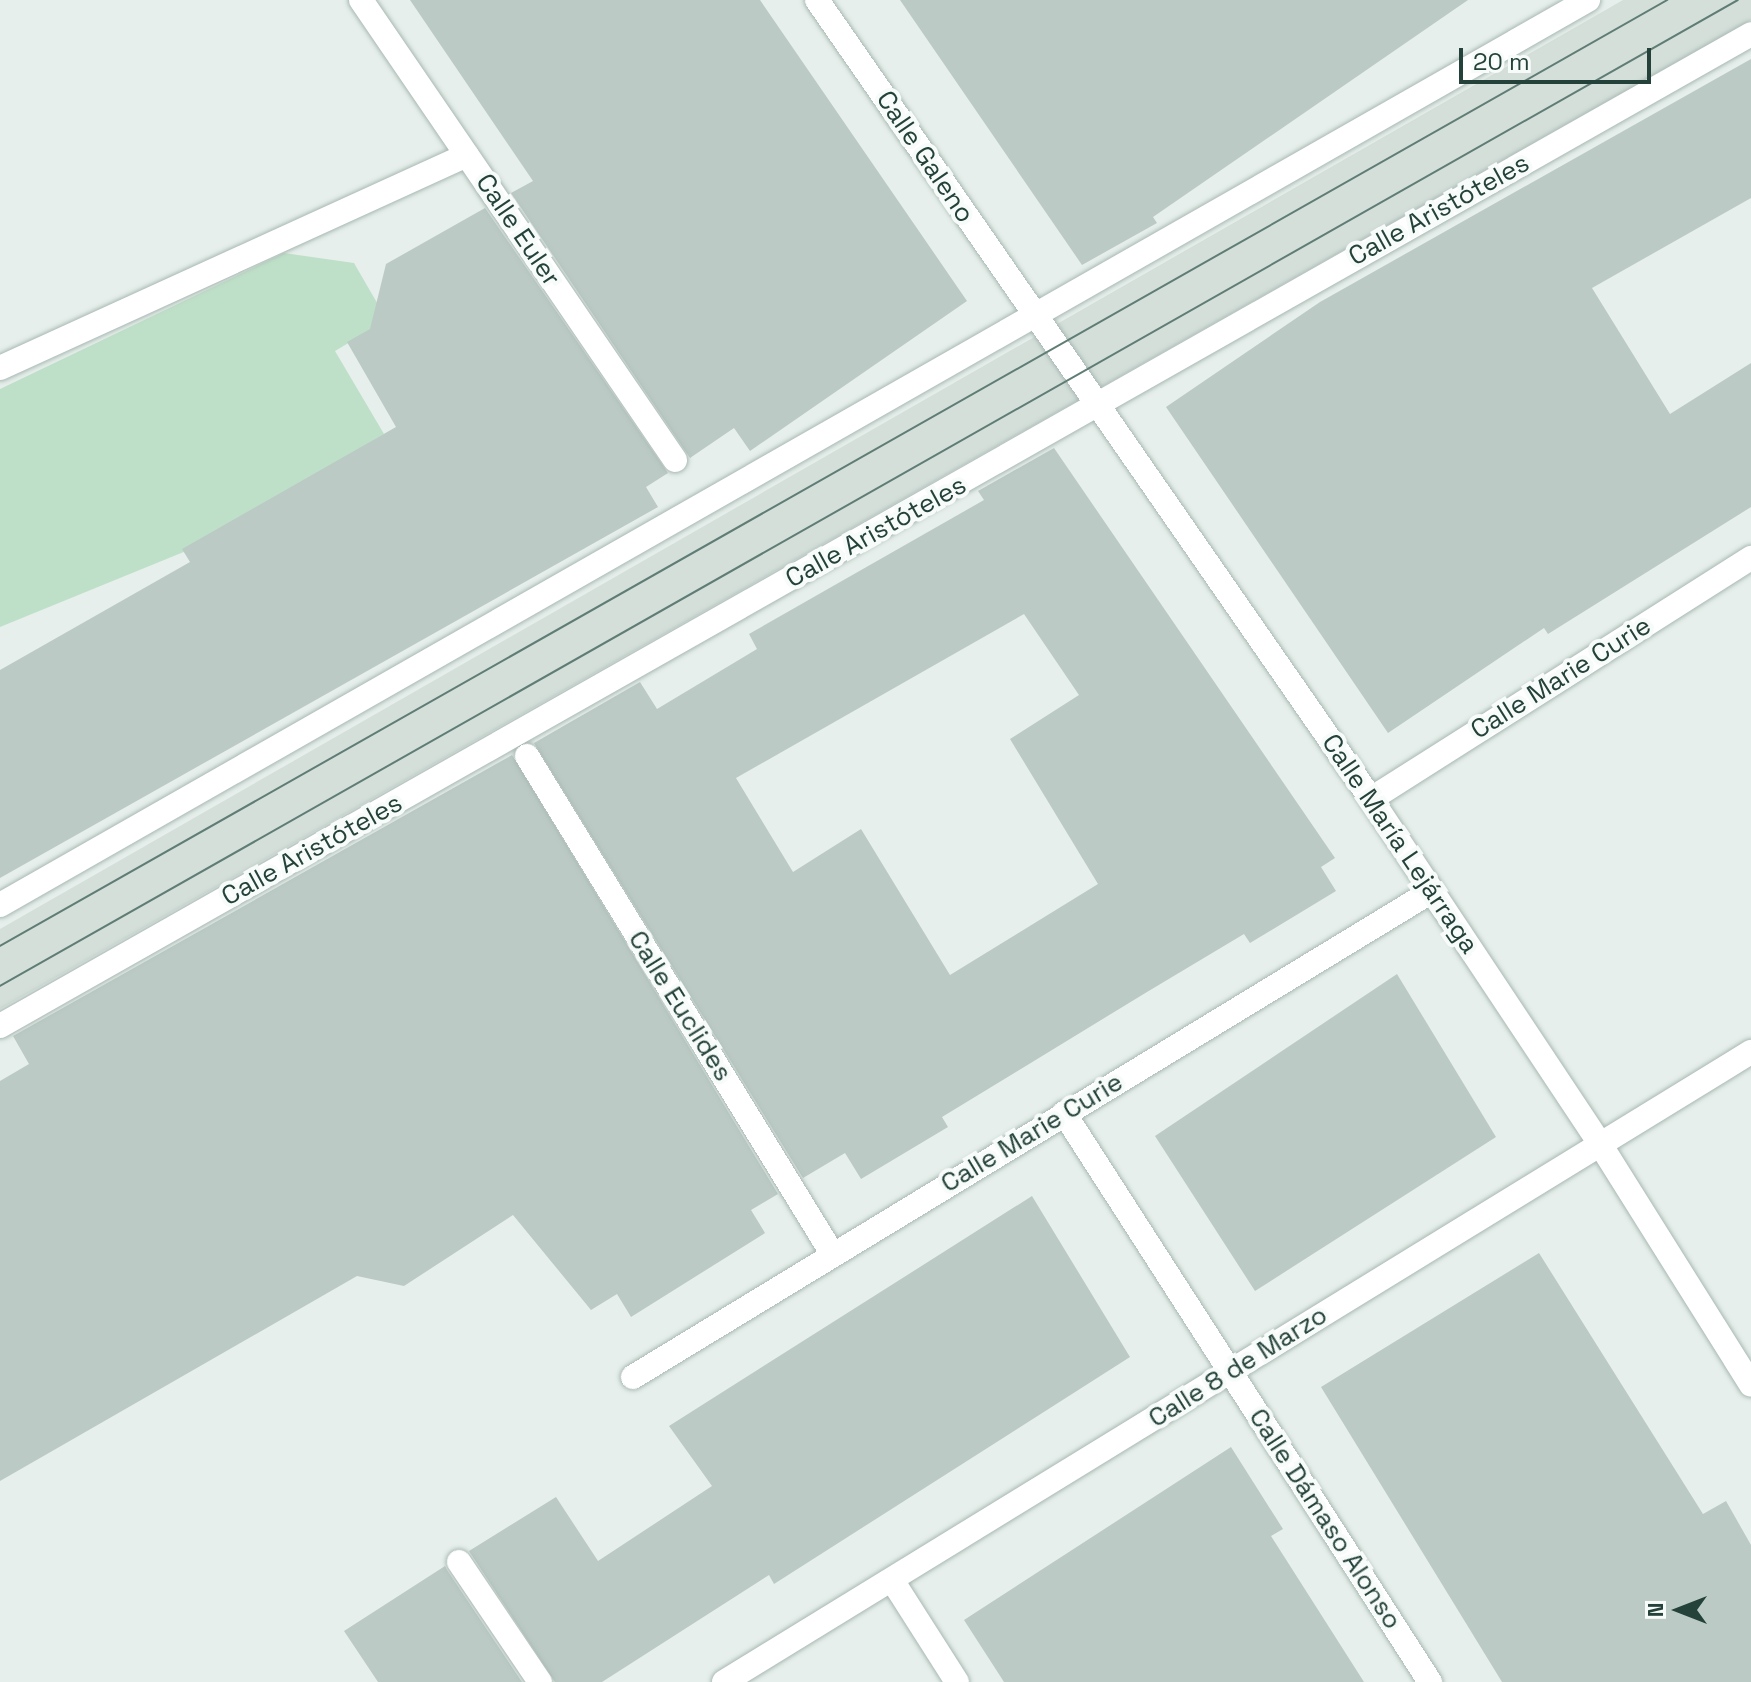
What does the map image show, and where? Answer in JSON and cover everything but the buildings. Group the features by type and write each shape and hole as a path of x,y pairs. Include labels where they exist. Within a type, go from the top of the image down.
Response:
{"street":[{"name":"Calle Euler","path":"361,0 675,460"},
{"path":"0,905 1588,0"},
{"name":"Calle Galeno","path":"822,2 1032,315"},
{"name":"Calle Aristóteles","path":"0,1026 521,746 1095,404 1751,34"},
{"path":"0,368 467,155"},
{"name":"Calle María Lejárraga","path":"1032,315 1371,799 1600,1144 1751,1385"},
{"name":"Calle Marie Curie","path":"1371,799 1751,558"},
{"name":"Calle Euclides","path":"521,746 833,1255"},
{"name":"Calle Marie Curie","path":"633,1377 1432,891"},
{"name":"Calle 8 de Marzo","path":"724,1682 1751,1052"},
{"name":"Calle Dámaso Alonso","path":"1064,1113 1430,1682"},
{"path":"459,1562 540,1682"},
{"path":"892,1580 957,1682"}],"shaded area":[{"path":"1623,0 1751,0 1751,20 0,1009 0,929"}],"green space":[{"path":"284,253 354,263 387,320 335,351 384,434 191,549 0,627 0,389"}],"tram line":[{"path":"0,946 1667,0"},
{"path":"0,986 1738,0"}]}
